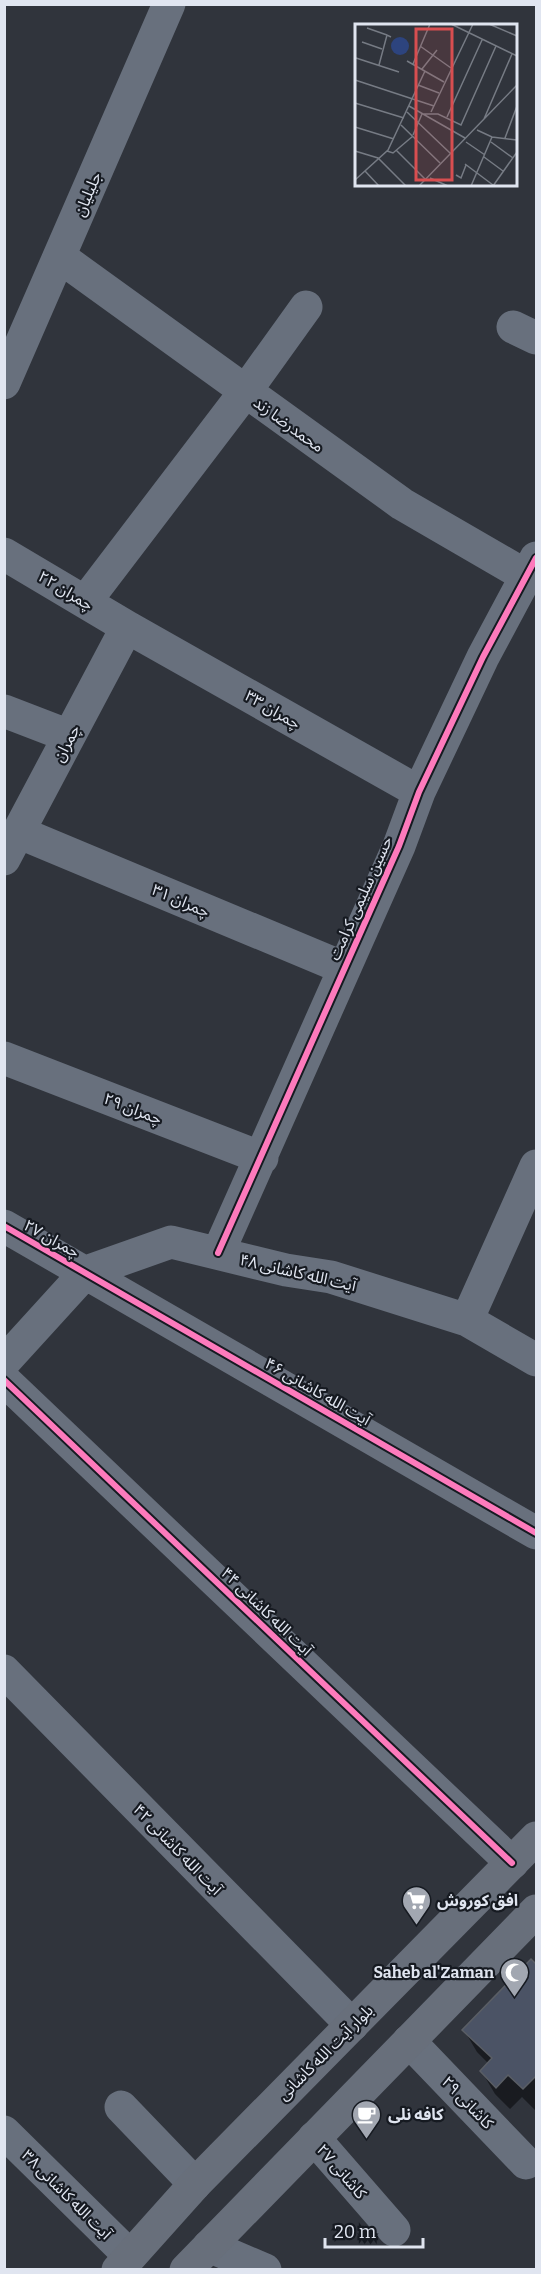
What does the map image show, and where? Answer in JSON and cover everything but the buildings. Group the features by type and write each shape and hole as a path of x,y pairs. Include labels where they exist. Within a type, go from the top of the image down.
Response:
{"main road":[{"name":"بلوار آیت الله کاشانی","path":"124,2263 195,2184 537,1838"},
{"path":"186,2270 409,2041 532,1925"}],"street":[{"name":"جلیلیان","path":"4,383 169,4"},
{"name":"محمدرضا زند","path":"60,257 402,504 532,567"},
{"path":"85,602 245,392 306,307"},
{"name":"چمران ۲۲","path":"4,554 127,627"},
{"name":"حسین سلیمی کرامت","path":"218,1253 399,846 420,792 483,657 532,567"},
{"name":"چمران ۳۳","path":"127,627 420,792"},
{"name":"چمران","path":"11,846 127,627"},
{"path":"4,711 69,736"},
{"name":"چمران ۳۱","path":"11,846 344,968"},
{"name":"چمران ۲۹","path":"4,1058 262,1158"},
{"path":"467,1320 537,1166"},
{"name":"چمران ۲۷","path":"4,1226 86,1272"},
{"name":"آیت الله کاشانی ۴۸","path":"86,1272 171,1242 286,1270 331,1277 467,1320 537,1360"},
{"path":"4,1362 86,1272"},
{"name":"آیت الله کاشانی ۴۶","path":"86,1272 537,1533"},
{"name":"آیت الله کاشانی ۴۴","path":"4,1380 512,1863"},
{"name":"آیت الله کاشانی ۴۲","path":"4,1671 352,2025"},
{"name":"کاشانی ۲۹","path":"409,2041 526,2163"},
{"path":"121,2107 195,2184"},
{"name":"آیت الله کاشانی ۳۸","path":"4,2132 124,2263"},
{"name":"کاشانی ۲۷","path":"314,2138 394,2230"},
{"path":"209,2246 265,2270"}],"cycle path":[{"path":"218,1253 399,846 419,792 483,657 536,558"},
{"path":"4,1226 536,1533"},
{"path":"4,1380 512,1863"}],"place":[{"name":"افق کوروش","path":"416,1926"},
{"name":"Saheb al'Zaman","path":"515,1998"},
{"name":"کافه نلی","path":"367,2140"}]}
